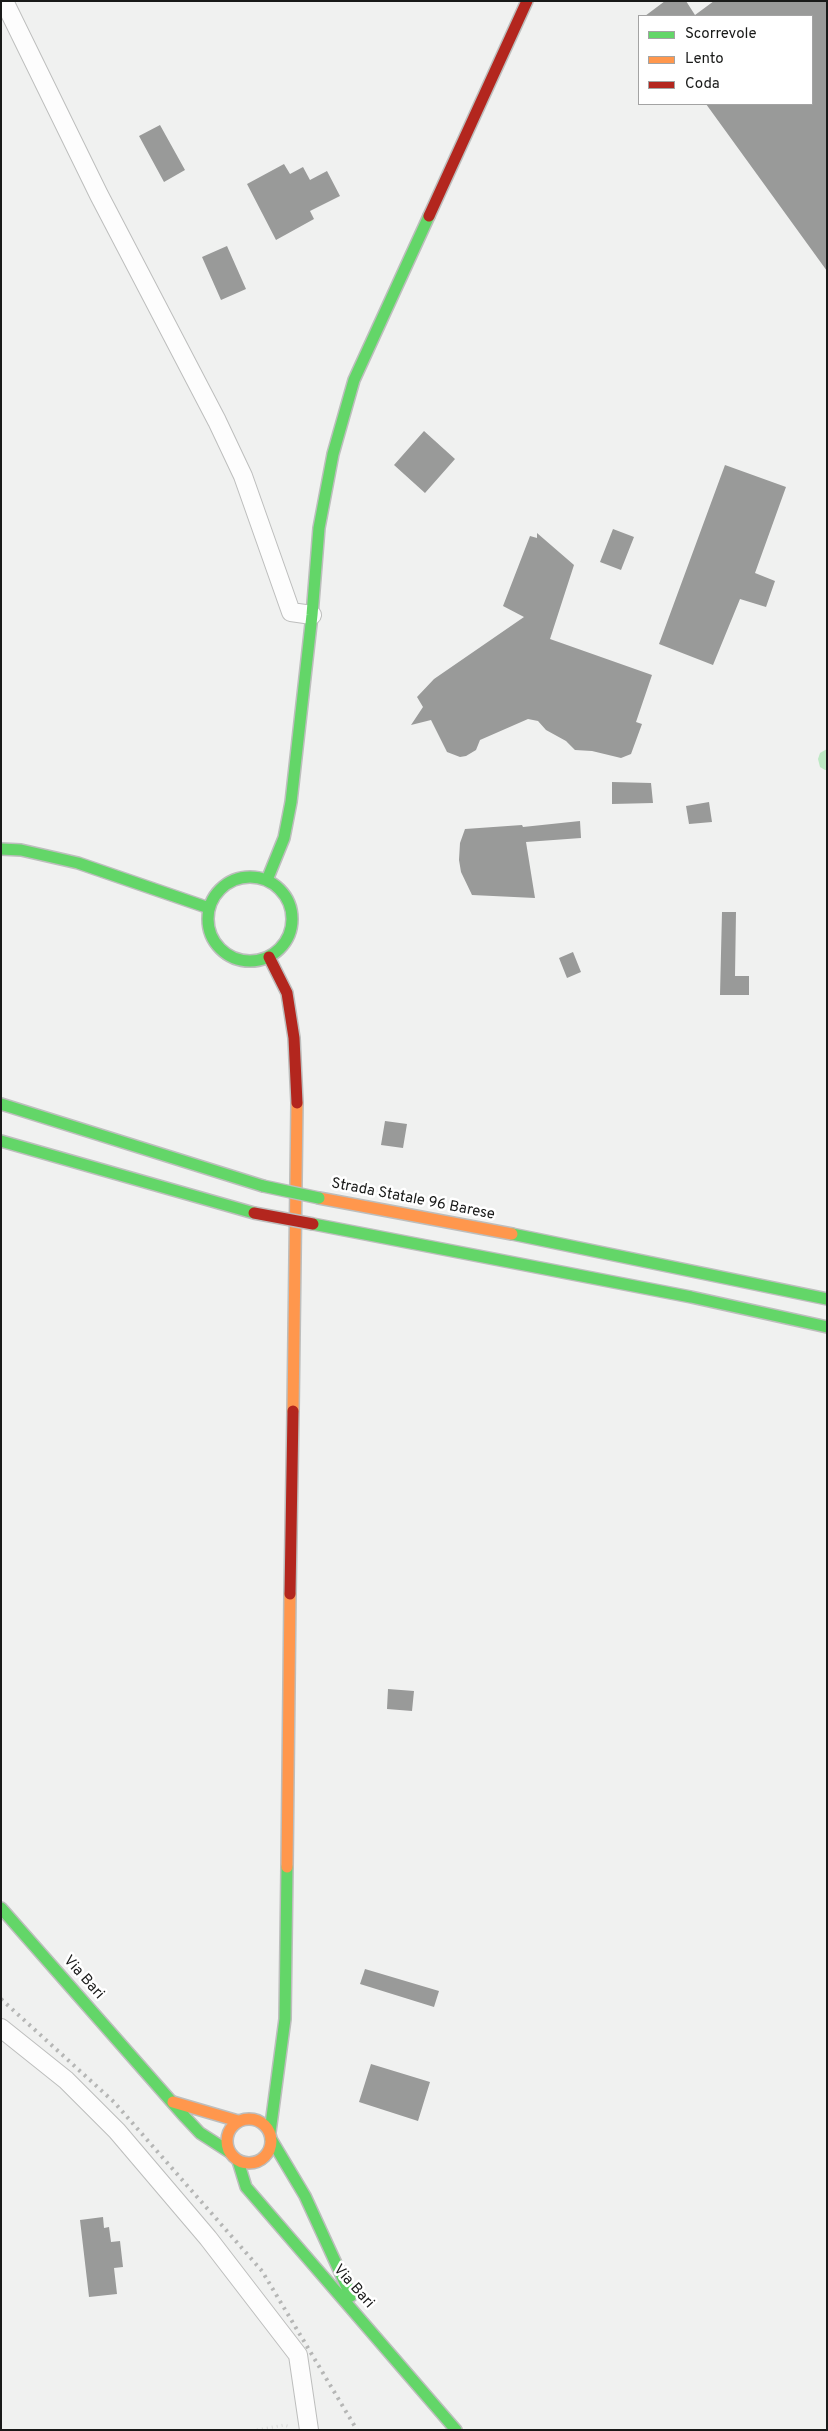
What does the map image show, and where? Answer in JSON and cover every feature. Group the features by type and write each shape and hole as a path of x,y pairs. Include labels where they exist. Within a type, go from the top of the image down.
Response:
{"main road":[{"path":"267,880 284,838 291,802 320,528 329,472 354,380 527,1"},
{"path":"1,849 21,850 78,863 209,908"},
{"path":"253,876 267,880 279,887 287,898 292,918 288,938 280,949 269,957 256,961 242,960 229,956 218,947 211,935 207,922 209,908 215,894 225,884 238,878 253,876"},
{"path":"245,2117 229,2131 226,2144 228,2151 238,2161 251,2164 258,2162 268,2153 285,2019 297,1084 294,1038 287,993 269,957"},
{"name":"Strada Statale 96 Barese","path":"1,1104 263,1186 571,1245 827,1299"},
{"path":"1,1141 254,1213 691,1297 827,1327"},
{"name":"Via Bari","path":"1,1908 200,2133 228,2151"},
{"path":"266,2084 281,2059"},
{"path":"173,2102 260,2121 271,2136 305,2196 358,2315"},
{"name":"Via Bari","path":"238,2161 246,2187 456,2430"}],"street":[{"path":"4,1 99,196 217,421 243,476 291,612 312,615"},
{"path":"1,2028 66,2080 117,2131 208,2238 292,2347 298,2355 309,2430"}],"path":[{"path":"258,2430 284,2426 298,2430"}],"shaded area":[{"path":"827,749 827,770 825,770 820,767 818,759 820,753"}],"building":[{"path":"665,1 686,1 695,15 646,15"},
{"path":"714,1 827,1 827,271 707,105 813,105 813,15 695,15"},
{"path":"160,125 185,170 164,182 139,136"},
{"path":"284,164 290,174 303,167 310,180 327,171 340,196 310,211 314,219 276,240 247,184"},
{"path":"227,246 246,289 221,300 202,257"},
{"path":"424,431 455,459 425,493 394,465"},
{"path":"725,465 786,487 755,573 775,581 766,607 740,599 713,665 659,644"},
{"path":"613,529 634,537 621,570 600,562"},
{"path":"537,533 574,565 550,639 652,675 636,722 642,724 631,754 621,758 592,751 575,750 566,741 546,730 538,721 528,719 480,740 476,750 460,757 447,752 431,720 411,725 423,707 417,697 434,679 524,617 503,606 530,536 537,538"},
{"path":"612,782 651,783 653,803 612,804"},
{"path":"709,802 712,822 689,824 686,806"},
{"path":"580,821 581,838 526,842 535,898 472,895 461,872 459,860 460,843 465,829 522,825 523,827"},
{"path":"722,912 736,912 735,976 749,976 749,995 720,995"},
{"path":"573,952 581,972 567,978 559,958"},
{"path":"385,1121 407,1124 403,1148 381,1145"},
{"path":"388,1689 414,1691 412,1711 387,1709"},
{"path":"365,1969 439,1991 434,2007 360,1984"},
{"path":"371,2064 430,2082 418,2121 359,2102"},
{"path":"103,2217 104,2228 109,2227 111,2242 120,2241 123,2267 114,2268 117,2294 89,2297 80,2220"}],"railway":[{"path":"1,1999 114,2102 262,2271 357,2430"}],"traffic: fast":[{"path":"267,880 284,838 291,802 312,615 319,528 333,454 354,380 429,216"},
{"path":"1,849 21,850 78,863 209,908"},
{"path":"250,877 266,880 280,889 289,903 292,919 289,935 280,949 266,958 250,961 234,958 220,949 211,935 208,919 211,903 220,889 234,880 250,877"},
{"path":"1,1104 263,1186"},
{"path":"1,1141 254,1213"},
{"path":"263,1186 319,1198"},
{"path":"313,1224 691,1297 827,1327"},
{"path":"512,1234 827,1299"},
{"path":"270,2132 285,2019 287,1867"},
{"path":"1,1908 185,2117 200,2133 228,2151"},
{"path":"271,2139 305,2196 351,2296"},
{"path":"238,2161 246,2187 456,2430"}],"traffic: slow":[{"path":"293,1411 297,1103"},
{"path":"319,1198 512,1234"},
{"path":"287,1867 290,1594"},
{"path":"173,2102 238,2121"},
{"path":"253,2119 265,2125 270,2132 271,2141 270,2150 265,2157 258,2162 245,2163 237,2160 230,2153 227,2137 230,2129 237,2122 253,2119"}],"traffic: jam":[{"path":"429,216 527,1"},
{"path":"269,957 287,993 294,1038 297,1103"},
{"path":"254,1213 313,1224"},
{"path":"290,1594 293,1411"}]}
